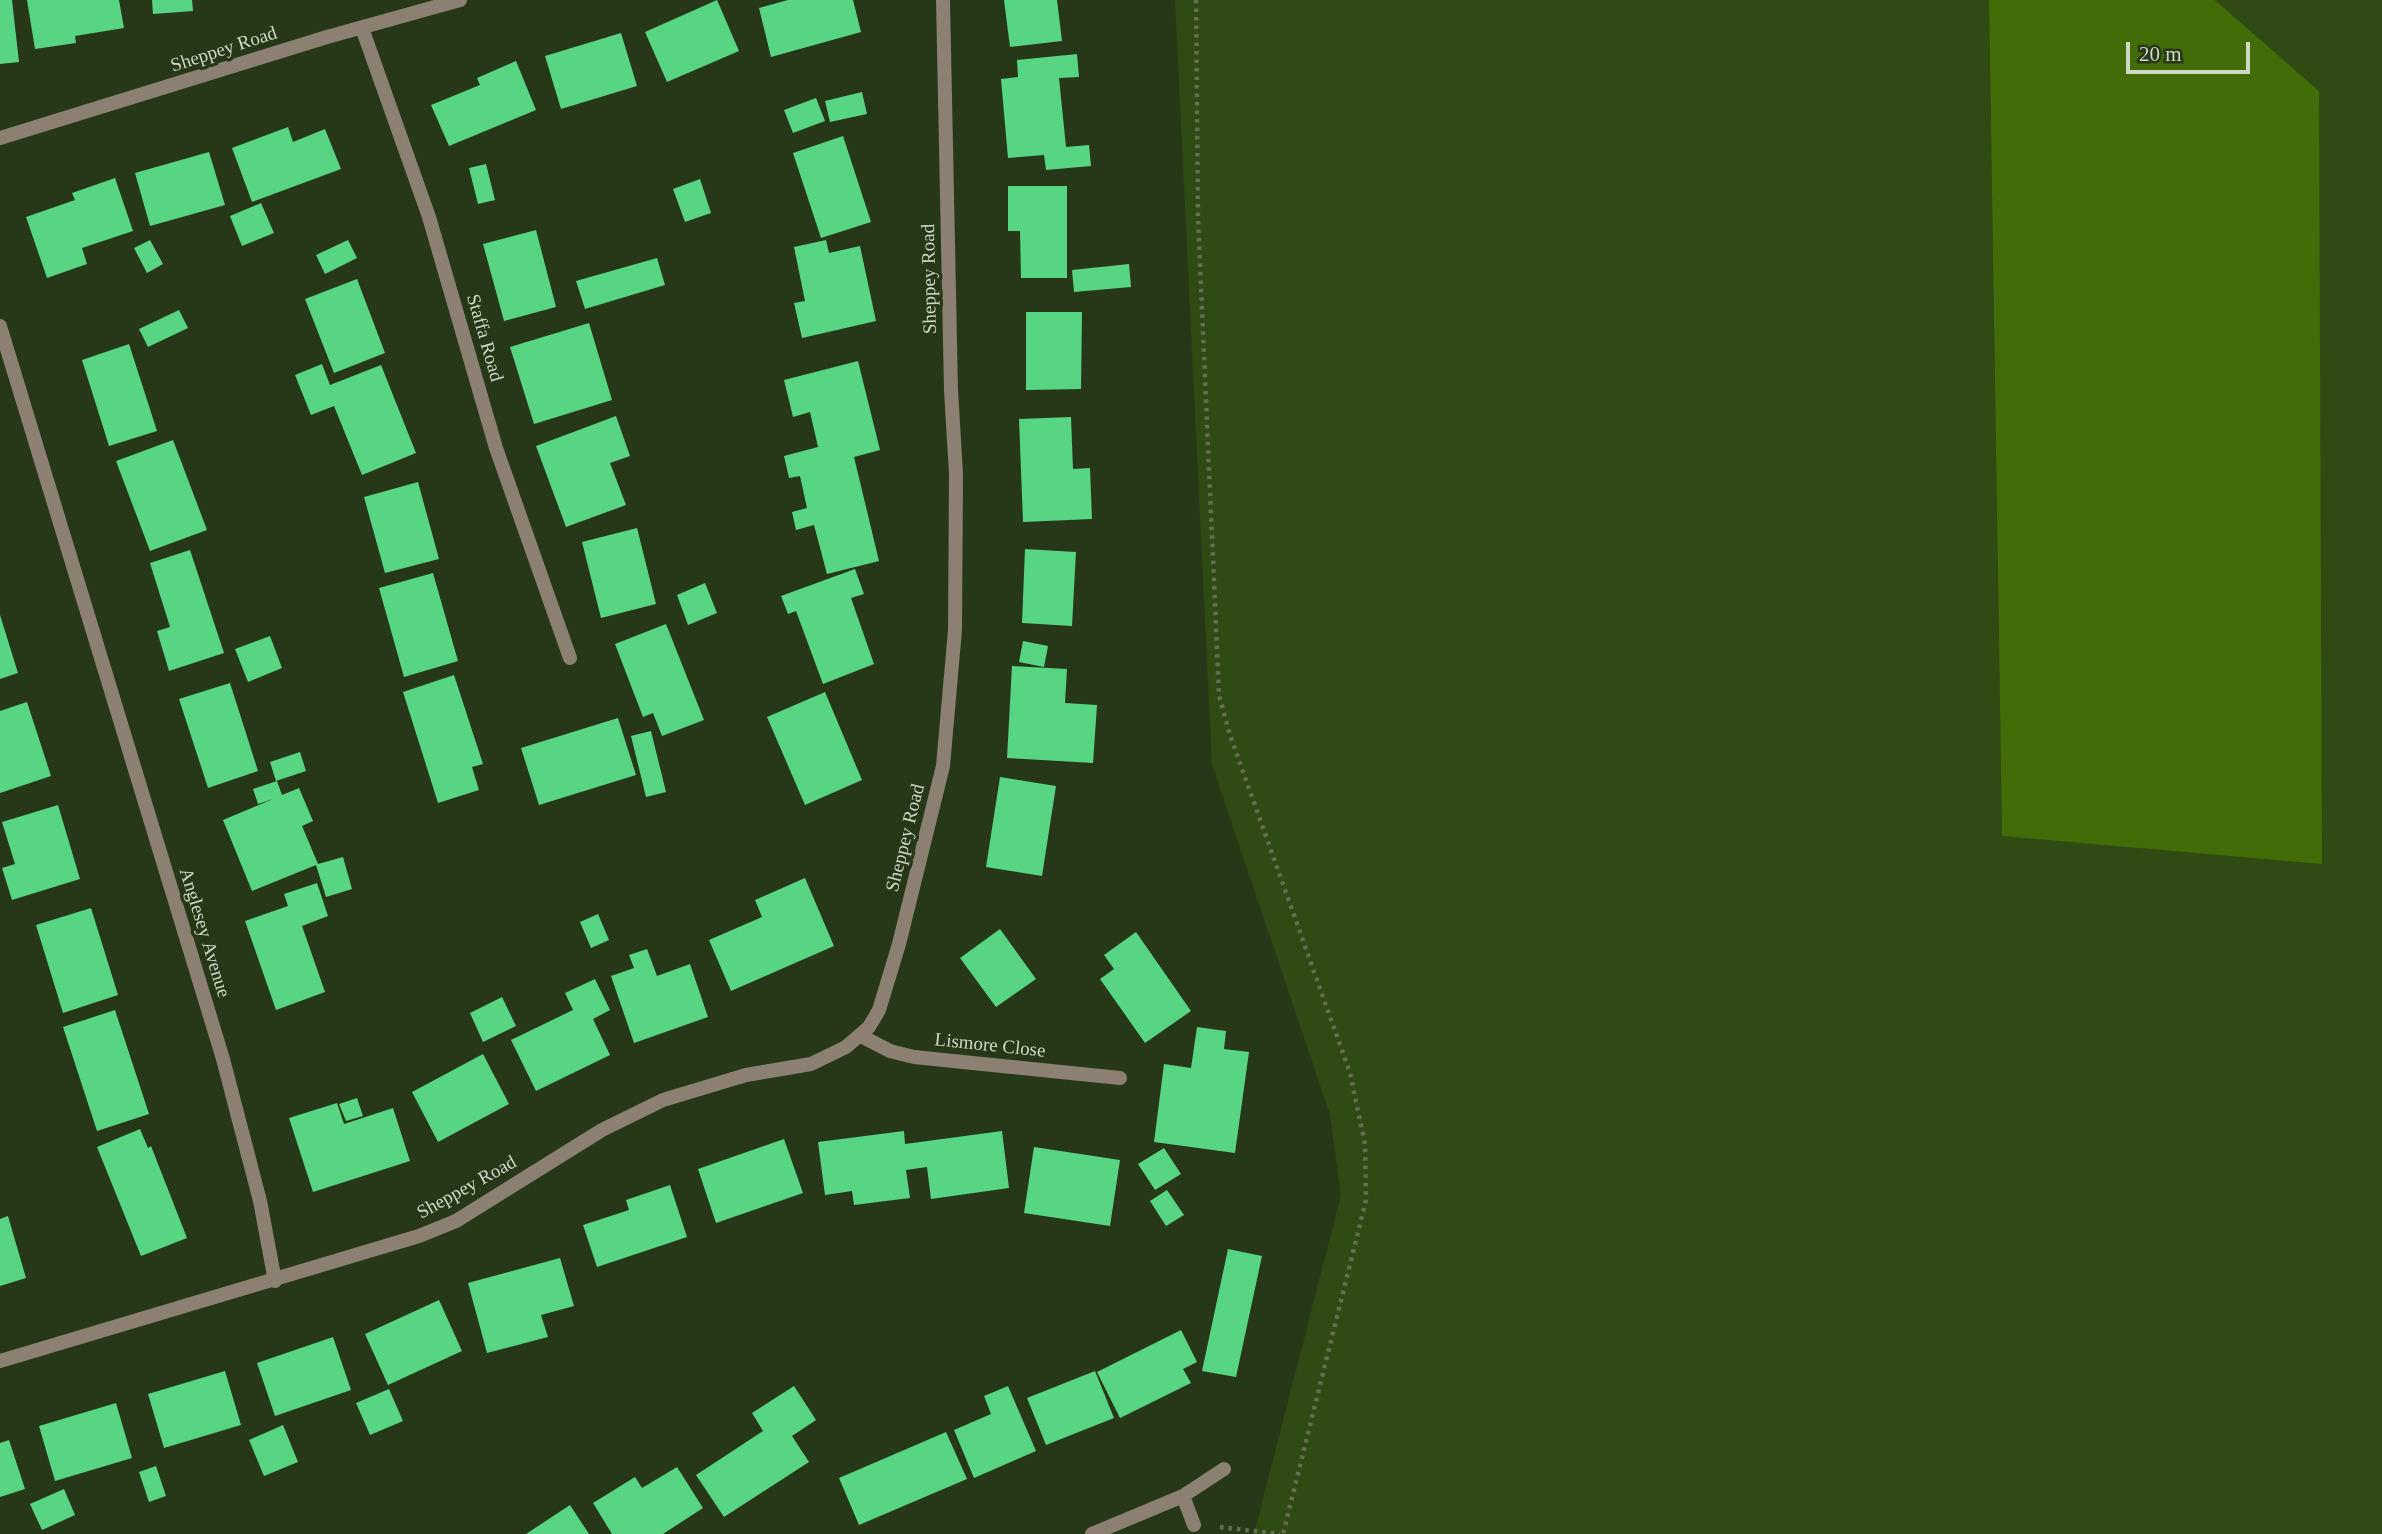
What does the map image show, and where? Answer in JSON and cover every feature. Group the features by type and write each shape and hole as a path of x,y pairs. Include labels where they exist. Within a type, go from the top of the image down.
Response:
{"street":[{"name":"Sheppey Road","path":"0,138 460,0"},
{"name":"Sheppey Road","path":"275,1281 419,1237 456,1220 602,1130 663,1100 746,1075 811,1064 839,1052 861,1036 879,1010 923,853 943,766 953,653 956,474 951,390 943,0"},
{"name":"Staffa Road","path":"362,28 429,217 496,449 570,658"},
{"name":"Anglesey Avenue","path":"0,326 14,363 223,1059 260,1201 275,1281"},
{"name":"Lismore Close","path":"861,1036 890,1051 914,1057 1120,1079"},
{"path":"0,1361 275,1281"},
{"path":"1092,1534 1183,1496 1224,1469"},
{"path":"1183,1496 1194,1525"}],"path":[{"path":"1194,1525 1282,1534 1366,1200 1365,1144 1350,1073 1233,744 1219,695 1198,218 1196,0"}],"green space":[{"path":"1175,0 1989,0 2002,836 2319,91 2215,0 2382,0 2382,1534 1254,1534 1341,1195 1330,1115 1212,765"},
{"path":"1989,0 2215,0 2319,91 2322,864 2002,836"}],"building":[{"path":"0,0 12,0 19,62 0,64"},
{"path":"27,0 119,0 124,28 75,36 76,43 35,49"},
{"path":"152,0 192,0 193,11 153,14"},
{"path":"717,0 739,51 667,82 645,32"},
{"path":"788,0 853,0 861,32 771,57 759,8"},
{"path":"1004,0 1057,0 1062,41 1010,47"},
{"path":"621,33 637,86 561,109 545,56"},
{"path":"1077,54 1079,77 1059,78 1066,147 1089,145 1091,166 1046,170 1044,155 1008,158 1001,79 1018,77 1017,60"},
{"path":"516,61 536,110 449,146 431,105 480,85 477,78"},
{"path":"862,92 867,114 830,122 825,101"},
{"path":"816,98 825,121 793,133 784,110"},
{"path":"288,127 293,142 325,129 341,169 252,202 232,148"},
{"path":"843,136 871,222 821,238 793,153"},
{"path":"209,152 225,205 150,226 135,173"},
{"path":"486,164 495,200 478,204 469,168"},
{"path":"115,178 133,231 82,248 87,264 47,278 26,217 75,200 72,193"},
{"path":"700,179 711,213 685,222 673,189"},
{"path":"1008,186 1067,186 1067,278 1021,278 1020,231 1008,231"},
{"path":"261,203 274,233 242,246 230,216"},
{"path":"536,230 556,307 504,321 483,244"},
{"path":"150,240 163,264 147,273 134,248"},
{"path":"348,240 357,258 325,274 316,255"},
{"path":"826,240 829,253 860,246 876,321 802,338 794,303 805,301 794,247"},
{"path":"657,258 665,285 585,309 576,281"},
{"path":"1129,264 1131,287 1074,292 1072,270"},
{"path":"357,279 385,353 334,373 305,299"},
{"path":"179,310 188,328 148,347 139,329"},
{"path":"1026,312 1082,312 1081,389 1026,390"},
{"path":"589,323 612,400 534,424 510,347"},
{"path":"129,344 157,431 109,446 82,360"},
{"path":"858,361 880,450 854,457 879,561 827,574 814,525 796,530 792,512 807,508 800,476 789,478 784,456 818,447 810,412 793,417 784,380"},
{"path":"322,364 330,385 381,365 416,453 362,475 334,406 311,415 295,375"},
{"path":"616,416 630,456 610,463 626,505 566,527 536,446"},
{"path":"1071,417 1073,469 1090,468 1092,519 1023,522 1019,419"},
{"path":"173,440 207,530 150,551 116,461"},
{"path":"418,482 439,559 385,573 364,497"},
{"path":"637,528 656,604 601,618 582,542"},
{"path":"1025,549 1076,552 1072,626 1022,623"},
{"path":"190,550 224,653 169,671 157,631 170,627 150,563"},
{"path":"855,569 864,594 851,598 874,664 823,684 796,611 788,614 781,596"},
{"path":"433,573 458,661 404,677 379,588"},
{"path":"705,583 717,613 688,625 677,595"},
{"path":"0,615 18,673 0,679"},
{"path":"666,624 704,720 662,736 653,713 643,717 615,644"},
{"path":"270,636 282,668 248,682 235,649"},
{"path":"1023,641 1048,646 1044,667 1019,662"},
{"path":"1012,666 1067,669 1065,703 1097,705 1093,763 1007,758"},
{"path":"454,675 483,764 472,767 479,790 438,803 403,692"},
{"path":"230,683 258,771 208,788 179,699"},
{"path":"825,692 862,780 805,805 767,717"},
{"path":"27,702 51,776 0,793 0,711"},
{"path":"618,718 636,775 539,805 521,748"},
{"path":"651,731 666,792 646,797 631,736"},
{"path":"300,752 306,771 276,781 270,762"},
{"path":"1000,777 1056,786 1042,876 986,867"},
{"path":"277,781 282,795 299,788 313,821 302,826 318,864 343,857 352,889 326,897 316,865 252,891 223,820 273,799 258,804 253,789"},
{"path":"58,805 80,879 12,900 2,868 15,864 2,822"},
{"path":"805,878 834,946 731,991 709,940 762,917 755,900"},
{"path":"317,883 328,916 302,926 325,992 276,1010 245,921 288,906 284,894"},
{"path":"91,908 118,995 63,1013 36,925"},
{"path":"598,914 609,940 591,948 580,922"},
{"path":"1000,929 1036,979 996,1007 960,958"},
{"path":"1136,932 1191,1011 1145,1043 1100,979 1114,969 1104,955"},
{"path":"647,949 657,976 690,964 708,1017 634,1043 611,976 634,968 629,955"},
{"path":"595,979 610,1010 593,1019 610,1055 536,1091 511,1040 573,1010 565,993"},
{"path":"502,997 516,1026 483,1042 470,1013"},
{"path":"115,1010 149,1114 97,1131 63,1027"},
{"path":"1197,1027 1226,1031 1224,1049 1249,1052 1235,1153 1154,1142 1164,1064 1191,1068"},
{"path":"483,1054 509,1104 438,1142 412,1092"},
{"path":"357,1098 363,1116 346,1121 339,1104"},
{"path":"337,1103 344,1124 393,1108 410,1161 313,1192 289,1118"},
{"path":"140,1129 148,1148 151,1146 187,1238 141,1256 97,1147"},
{"path":"904,1131 905,1144 1002,1131 1009,1188 931,1199 927,1167 906,1170 910,1198 854,1205 852,1191 825,1195 818,1142"},
{"path":"784,1139 803,1193 716,1223 698,1169"},
{"path":"1034,1147 1120,1160 1110,1226 1024,1213"},
{"path":"1164,1148 1181,1174 1155,1190 1138,1164"},
{"path":"670,1185 687,1237 597,1267 583,1225 629,1210 626,1200"},
{"path":"1167,1190 1184,1215 1166,1226 1150,1201"},
{"path":"8,1216 26,1278 0,1286 0,1219"},
{"path":"1228,1249 1262,1256 1236,1377 1202,1371"},
{"path":"560,1258 574,1306 541,1315 548,1337 487,1353 468,1283"},
{"path":"439,1300 462,1351 388,1385 365,1334"},
{"path":"1181,1330 1197,1362 1183,1369 1191,1383 1120,1418 1097,1372"},
{"path":"333,1337 351,1390 275,1416 257,1363"},
{"path":"225,1371 241,1425 164,1448 148,1394"},
{"path":"1095,1371 1114,1418 1046,1445 1027,1398"},
{"path":"794,1386 816,1420 792,1436 809,1462 724,1517 696,1475 763,1431 752,1413"},
{"path":"1008,1386 1036,1451 974,1478 954,1430 991,1414 984,1396"},
{"path":"389,1389 403,1421 370,1435 356,1403"},
{"path":"116,1403 132,1458 55,1481 39,1426"},
{"path":"283,1425 298,1462 264,1476 249,1440"},
{"path":"946,1432 967,1479 859,1525 839,1478"},
{"path":"9,1440 25,1489 0,1497 0,1443"},
{"path":"156,1466 166,1496 149,1502 139,1472"},
{"path":"677,1467 703,1508 663,1534 612,1534 593,1503 635,1477 642,1488"},
{"path":"64,1489 75,1515 42,1530 30,1504"},
{"path":"570,1505 589,1534 526,1534"}]}
